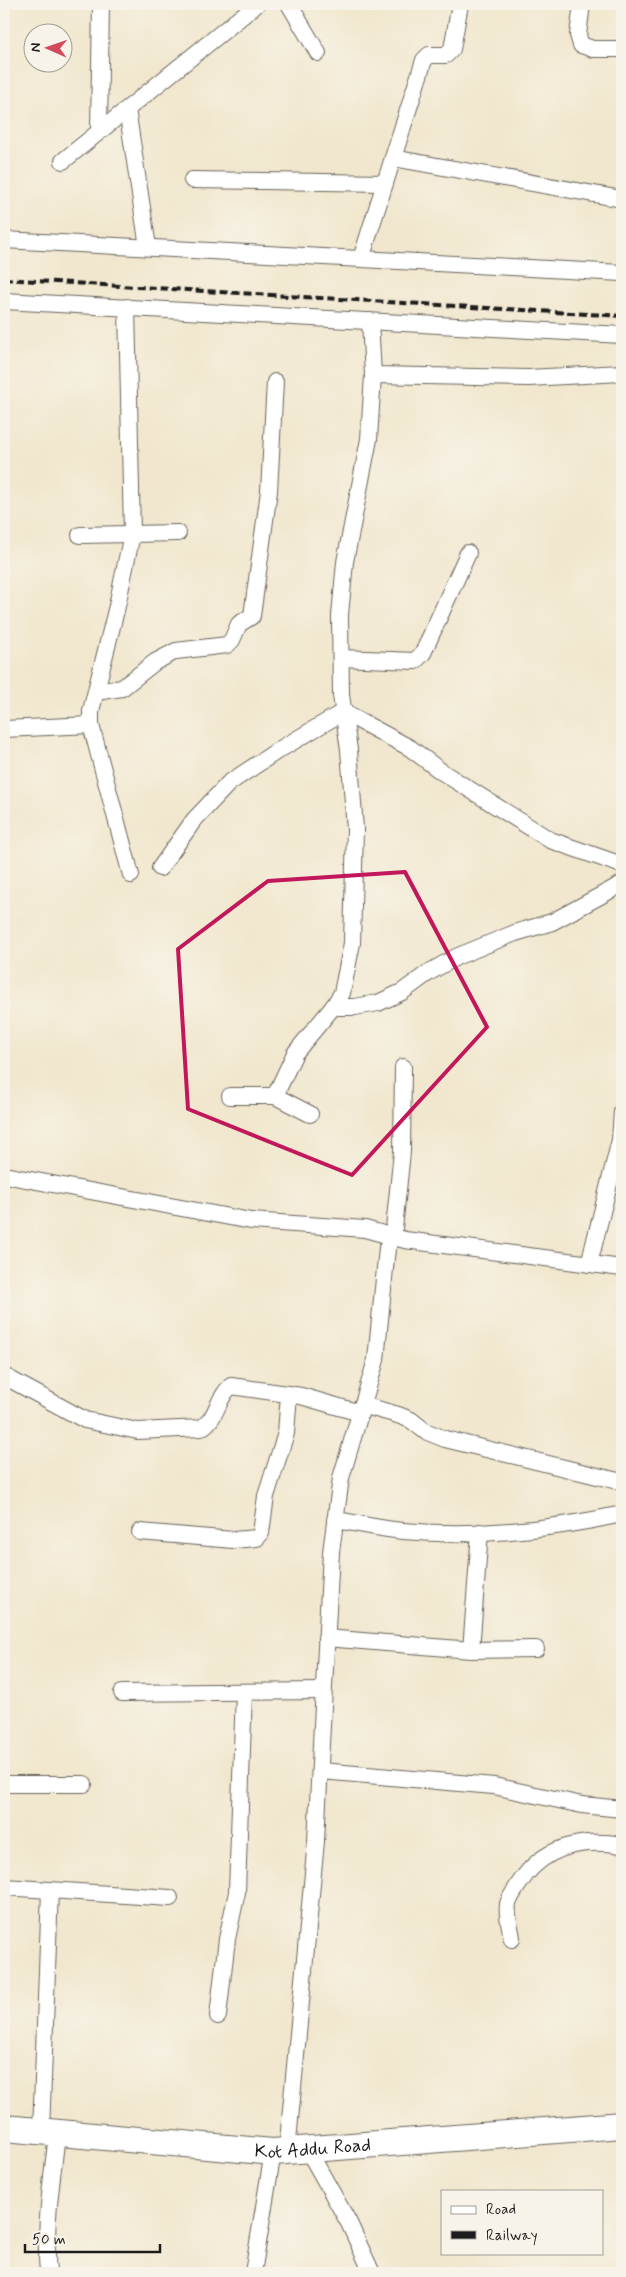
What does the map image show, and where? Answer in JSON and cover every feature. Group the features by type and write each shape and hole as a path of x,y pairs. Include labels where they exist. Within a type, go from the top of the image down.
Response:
{"main road":[{"name":"Kot Addu Road","path":"4,2128 289,2151 622,2125"}],"street":[{"path":"99,131 101,4"},
{"path":"63,161 257,4"},
{"path":"289,4 318,53"},
{"path":"361,259 424,60 428,55 446,56 452,48 460,4"},
{"path":"582,4 578,35 581,45 593,49 622,49"},
{"path":"127,109 148,248"},
{"path":"393,158 622,199"},
{"path":"192,180 385,183"},
{"path":"4,240 622,273"},
{"path":"4,301 622,335"},
{"path":"127,308 132,534 91,711 91,725 131,875"},
{"path":"275,1096 295,1053 333,1007 342,992 352,943 355,829 349,750 342,712 340,614 345,562 369,440 373,375 370,321"},
{"path":"373,375 528,378 622,373"},
{"path":"96,692 122,688 155,662 176,651 227,645 232,640 239,624 252,616 269,491 275,382"},
{"path":"80,535 178,533"},
{"path":"340,658 415,661 424,653 468,553"},
{"path":"342,712 410,748 442,772 550,840 622,865"},
{"path":"160,868 194,820 229,783 277,751 342,712"},
{"path":"4,729 91,725"},
{"path":"333,1007 355,1007 378,1003 402,992 456,957 515,933 552,922 622,884"},
{"path":"253,2273 289,2151 321,1771 323,1691 335,1520 341,1478 376,1360 387,1248 393,1238 402,1152 403,1067"},
{"path":"230,1096 275,1096 310,1114"},
{"path":"589,1264 620,1140 622,1111"},
{"path":"4,1175 251,1221 365,1229 393,1238 622,1268"},
{"path":"4,1376 85,1420 138,1431 201,1428 210,1423 223,1393 231,1386 289,1394 398,1415 411,1420 425,1431 445,1439 622,1482"},
{"path":"140,1532 233,1540 257,1538 261,1533 266,1496 286,1433 289,1394"},
{"path":"335,1520 401,1531 458,1534 554,1525 622,1514"},
{"path":"471,1650 480,1532"},
{"path":"326,1638 471,1650 536,1649"},
{"path":"122,1692 323,1691"},
{"path":"218,2016 227,1940 237,1892 244,1692"},
{"path":"321,1771 494,1786 582,1805 622,1810"},
{"path":"4,1784 84,1784"},
{"path":"512,1939 508,1905 526,1872 540,1858 555,1850 592,1843 622,1845"},
{"path":"4,1887 170,1898"},
{"path":"48,2273 46,2253 49,2133 50,1890"},
{"path":"289,2151 349,2223 372,2273"}],"highlighted area":[{"path":"405,872 487,1027 352,1175 188,1109 178,949 268,881"}],"railway":[{"path":"4,279 622,316"}]}
